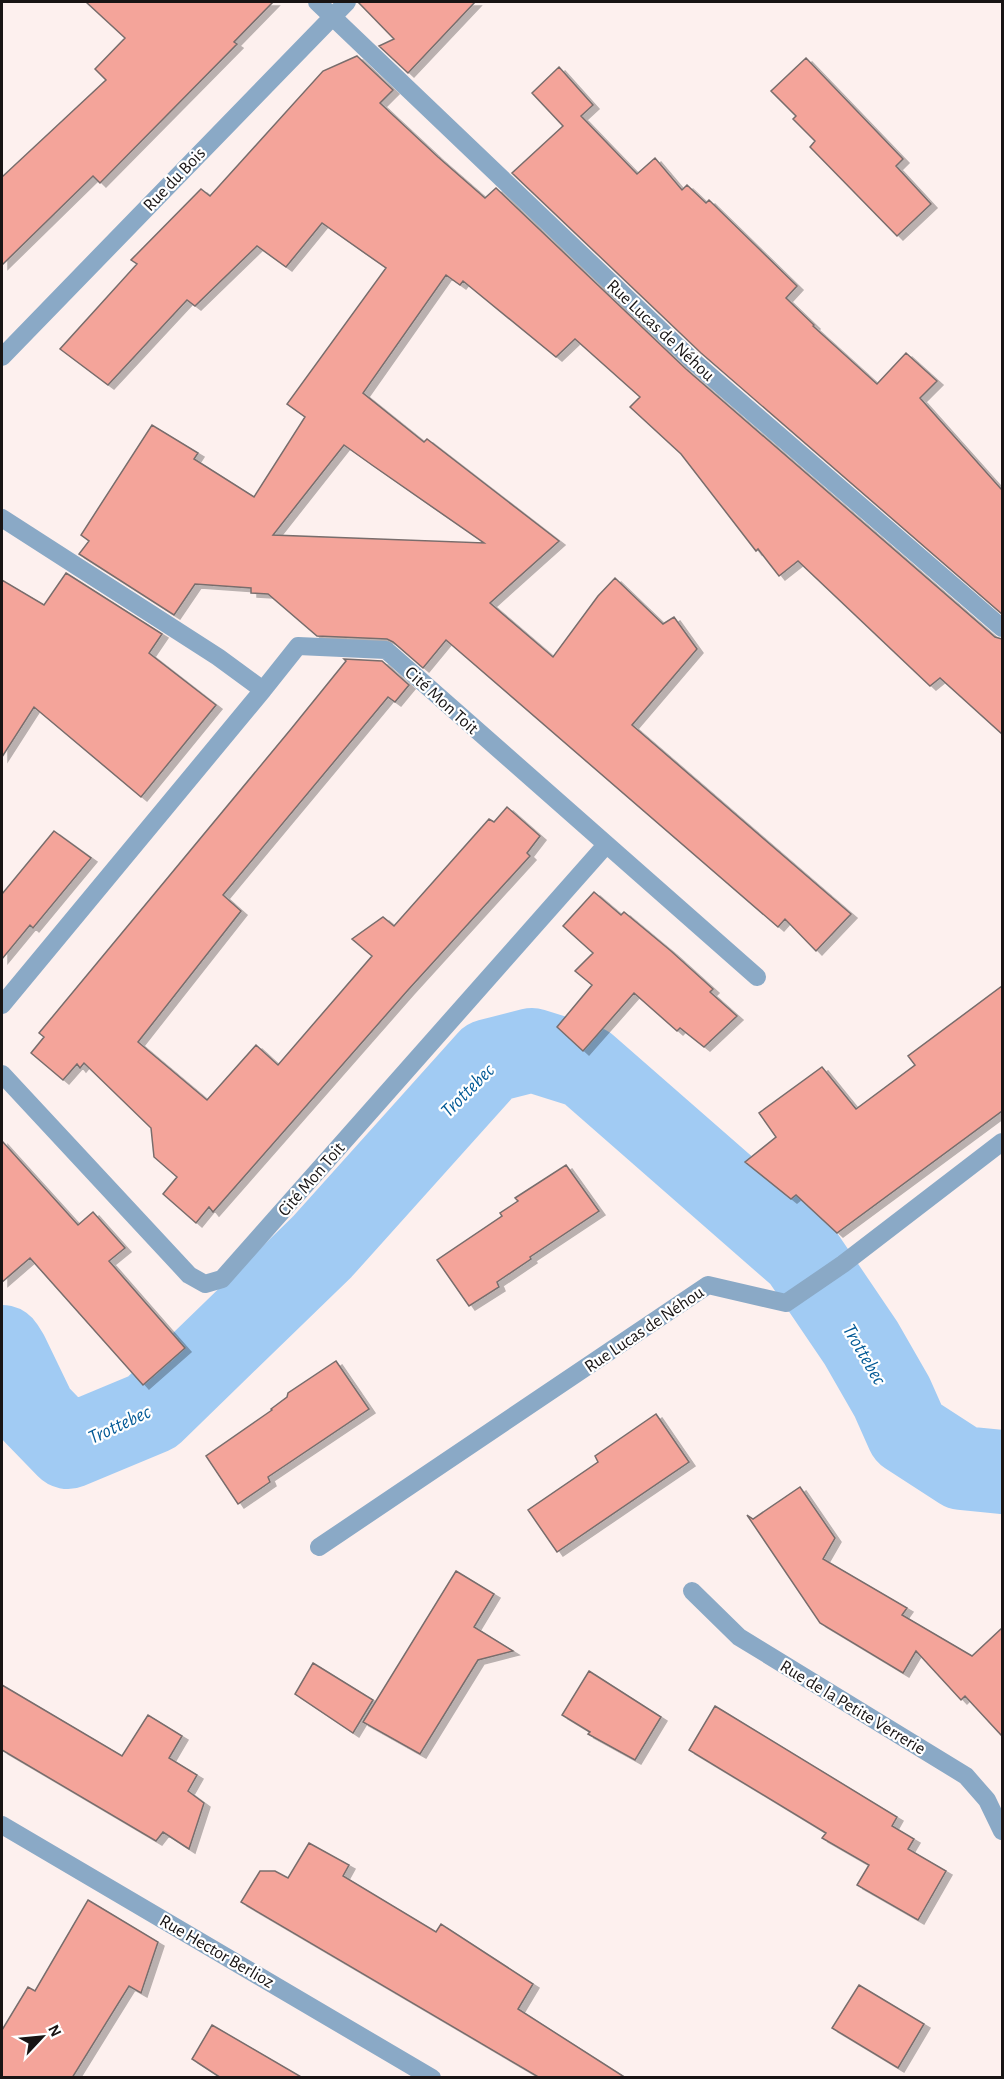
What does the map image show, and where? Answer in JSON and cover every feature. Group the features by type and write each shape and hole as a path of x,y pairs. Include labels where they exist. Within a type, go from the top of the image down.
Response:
{"street":[{"name":"Rue Lucas de Néhou","path":"317,2 693,361 1002,628"},
{"name":"Rue du Bois","path":"2,357 347,2"},
{"path":"2,518 218,657 263,690"},
{"name":"Cité Mon Toit","path":"2,1005 298,646 386,650 757,977"},
{"name":"Cité Mon Toit","path":"2,1074 189,1275 206,1284 222,1279 606,845"},
{"name":"Rue Lucas de Néhou","path":"320,1547 708,1285 786,1303 843,1263 1002,1142"},
{"name":"Rue de la Petite Verrerie","path":"692,1591 739,1637 966,1776 987,1800 1002,1831"},
{"name":"Rue Hector Berlioz","path":"2,1825 432,2078"}],"building":[{"path":"86,2 273,2 234,42 237,44 100,183 93,176 2,265 2,177 106,80 95,69 125,38"},
{"path":"358,2 475,2 408,73 379,46 394,39"},
{"path":"357,56 393,90 380,103 438,157 485,198 496,188 686,369 995,637 1002,639 1002,734 940,678 930,686 798,561 779,576 758,549 756,551 681,454 630,407 640,397 575,339 556,357 463,281 460,285 446,275 363,393 424,442 427,439 559,541 490,603 553,657 598,596 615,578 663,624 674,617 697,649 632,725 851,914 816,951 785,919 778,927 446,640 423,668 387,639 317,636 268,594 251,593 251,588 195,584 174,615 79,554 89,541 81,535 152,425 198,453 194,459 254,497 305,417 287,404 386,268 322,223 286,267 257,246 195,306 187,300 108,385 60,349 137,264 131,260 201,189 210,196 323,71","holes":["344,445 484,543 273,535"]},
{"path":"806,58 903,159 896,166 931,204 897,236 810,147 815,141 793,119 796,116 771,91"},
{"path":"559,67 593,105 581,116 637,174 655,158 682,190 687,185 706,203 709,200 797,286 786,298 813,326 877,384 906,353 937,381 920,398 1002,490 1002,614 701,353 512,173 563,126 532,93"},
{"path":"66,573 162,634 149,653 216,705 141,797 34,707 2,757 2,580 44,605"},
{"path":"344,659 382,661 409,685 395,702 388,697 223,895 241,911 138,1042 207,1100 256,1045 278,1065 372,956 352,939 383,917 394,926 489,819 494,822 507,807 540,836 527,853 530,856 408,990 213,1212 209,1207 196,1223 163,1194 177,1177 154,1157 151,1128 84,1063 80,1068 77,1064 63,1080 31,1053 44,1037 39,1033 291,729 346,661"},
{"path":"54,831 91,858 33,928 30,925 2,959 2,894"},
{"path":"594,892 621,915 624,912 671,951 713,989 710,992 737,1016 704,1047 680,1028 677,1031 634,993 583,1051 557,1027 592,985 575,971 593,953 563,926"},
{"path":"1002,986 1002,1111 837,1233 796,1195 791,1199 745,1162 776,1137 759,1113 822,1067 856,1109 915,1065 908,1056"},
{"path":"2,1141 78,1225 93,1212 125,1248 109,1261 185,1348 143,1385 30,1258 2,1282"},
{"path":"566,1165 599,1211 530,1257 531,1259 497,1282 499,1287 469,1306 437,1260 502,1216 500,1213 518,1201 515,1198"},
{"path":"336,1361 369,1409 268,1477 270,1482 238,1504 206,1456 272,1410 287,1397 288,1393"},
{"path":"656,1414 689,1462 557,1552 528,1510 598,1462 595,1456"},
{"path":"800,1487 835,1538 823,1559 907,1608 902,1615 972,1656 1002,1628 1002,1736 965,1696 961,1700 916,1651 903,1673 820,1623 747,1515 753,1519"},
{"path":"456,1571 494,1594 474,1627 513,1651 478,1660 420,1754 363,1722"},
{"path":"313,1663 373,1700 353,1733 295,1694"},
{"path":"589,1671 661,1717 635,1760 588,1734 590,1732 562,1715"},
{"path":"2,1685 122,1756 148,1715 182,1736 169,1758 197,1775 188,1791 204,1803 189,1849 163,1832 156,1841 2,1750"},
{"path":"715,1706 897,1817 892,1826 914,1839 908,1849 946,1871 918,1920 857,1885 869,1865 822,1838 826,1833 689,1750"},
{"path":"309,1843 349,1865 343,1876 436,1932 441,1924 533,1984 518,2009 626,2078 540,2078 241,1902 260,1871 275,1871 288,1878"},
{"path":"88,1900 158,1942 141,1993 129,1986 72,2078 2,2078 2,2030 28,1987 35,1991"},
{"path":"859,1985 924,2024 898,2068 832,2028"},
{"path":"212,2025 303,2078 221,2078 192,2059"}],"waterway":[{"name":"Trottebec","path":"2,1347 35,1413 68,1447 152,1412 322,1247 489,1061 532,1050 586,1067 802,1256 861,1343 892,1397 908,1433 962,1468 1002,1472"}]}
